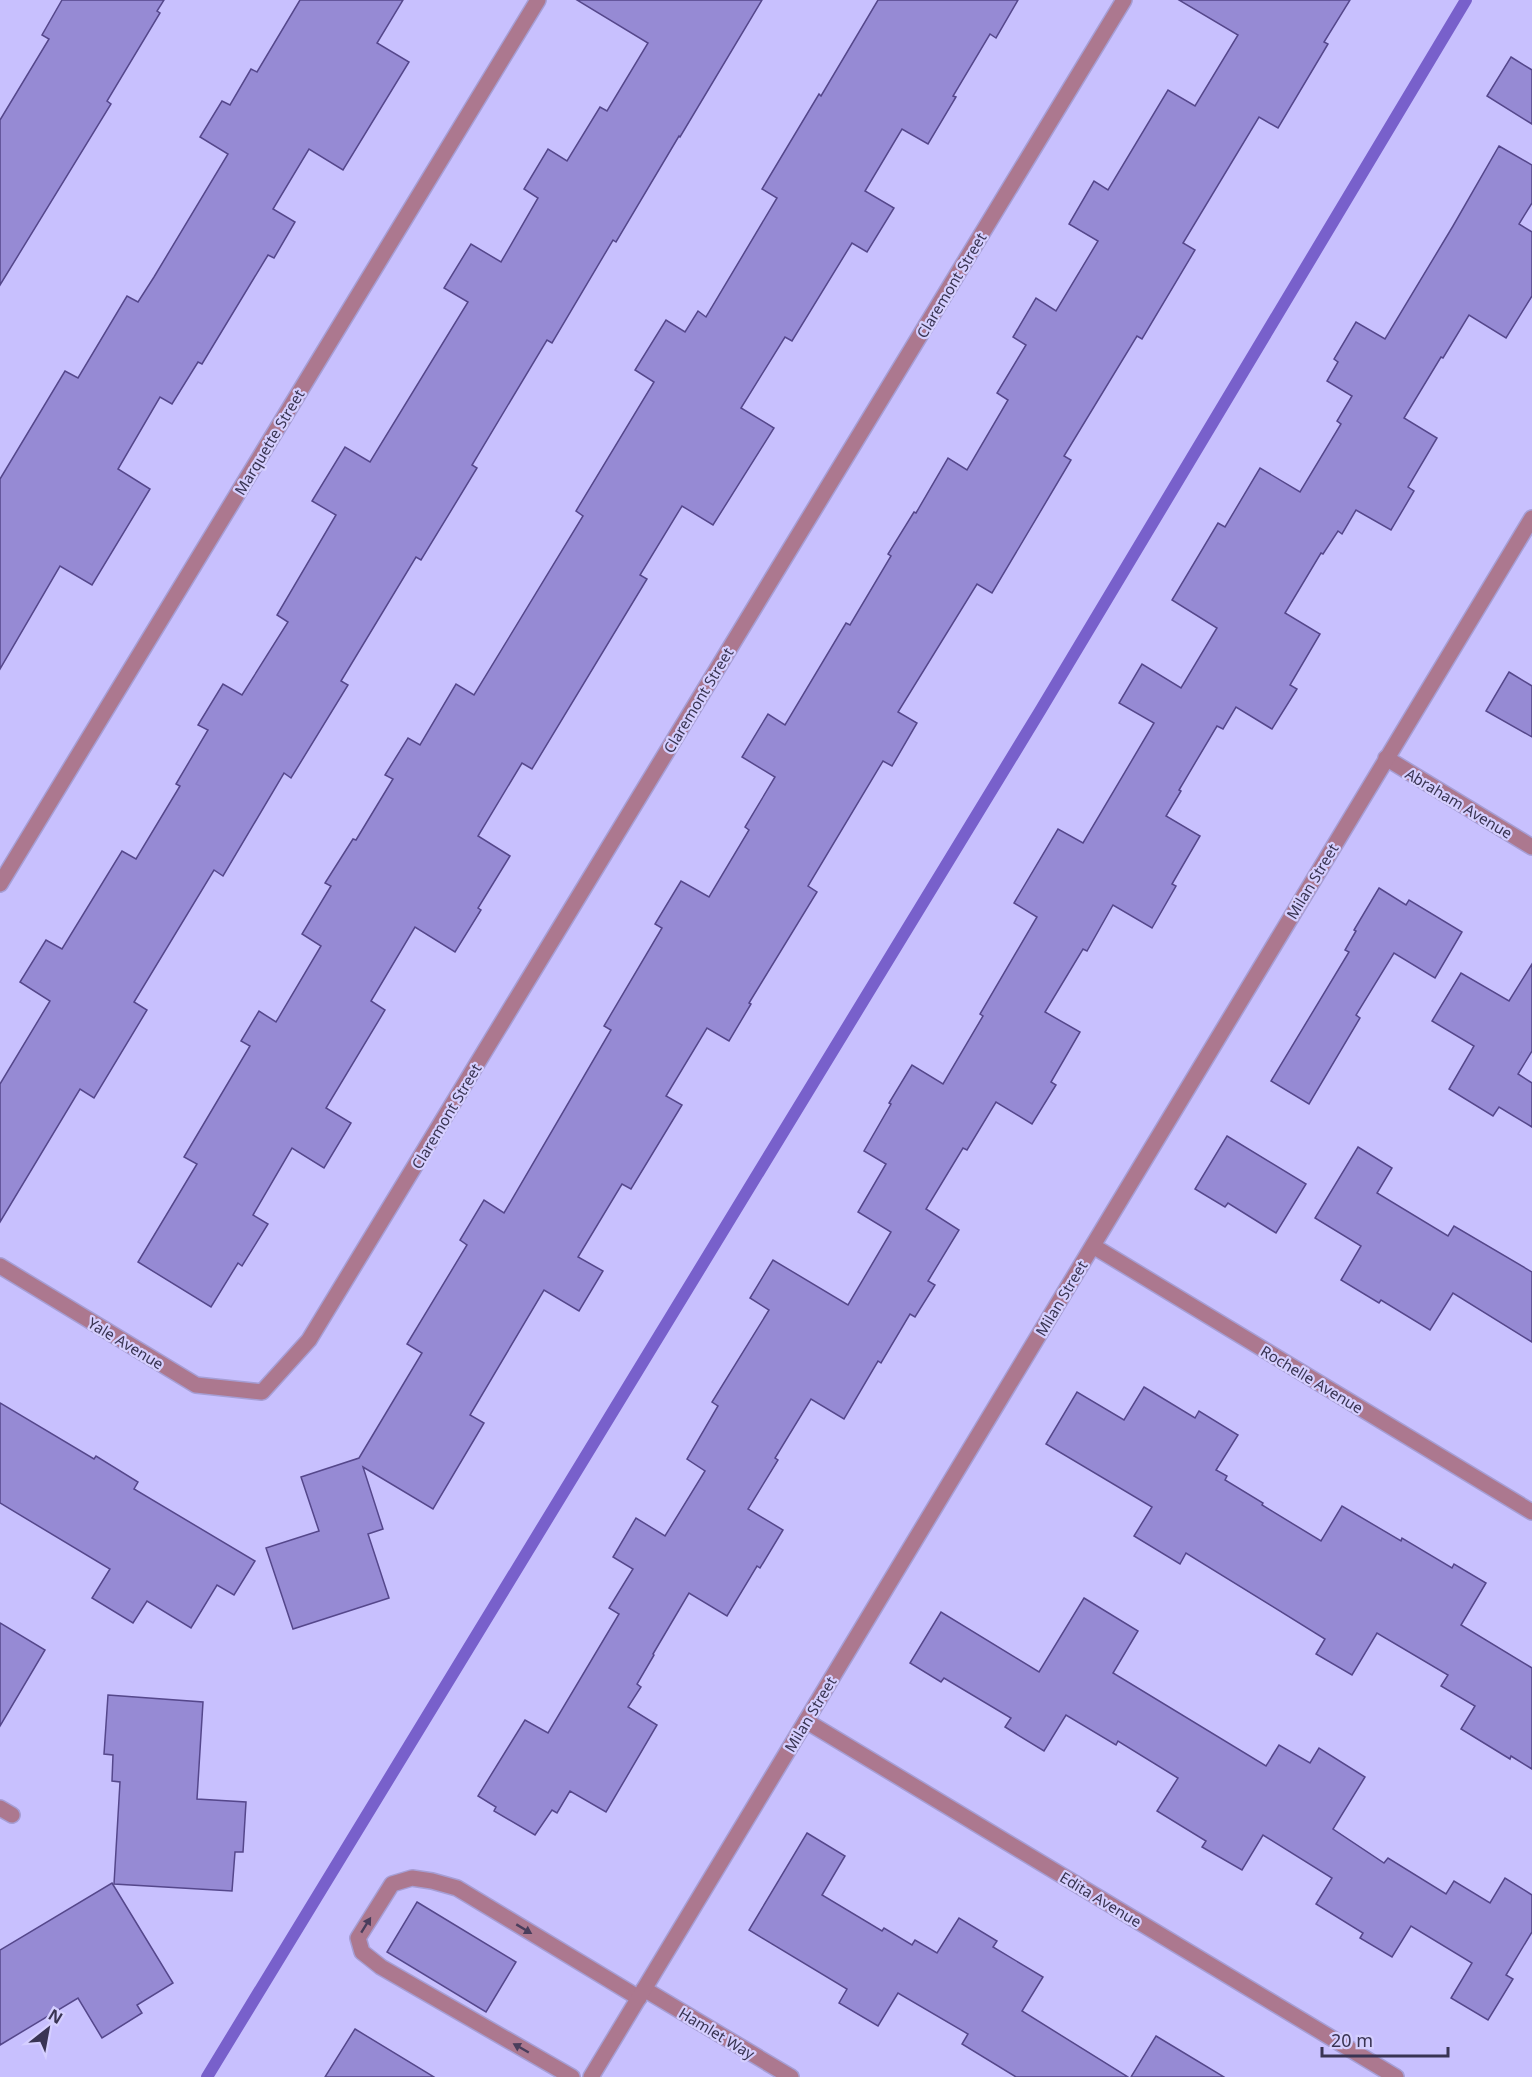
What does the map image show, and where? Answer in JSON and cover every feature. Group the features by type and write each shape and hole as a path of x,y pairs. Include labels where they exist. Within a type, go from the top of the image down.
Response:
{"street":[{"name":"Marquette Street","path":"0,884 538,0"},
{"name":"Claremont Street","path":"262,1392 309,1340 1124,0"},
{"name":"Milan Street","path":"591,2077 1532,518"},
{"name":"Abraham Avenue","path":"1386,759 1532,847"},
{"name":"Rochelle Avenue","path":"1093,1246 1532,1512"},
{"name":"Yale Avenue","path":"0,1266 196,1385 262,1392"},
{"name":"Edita Avenue","path":"806,1721 1396,2077"},
{"name":"Hamlet Way","path":"572,2077 381,1967 362,1952 358,1938 392,1884 412,1878 457,1888 790,2077"}],"building":[{"path":"62,0 164,0 157,11 160,13 107,101 111,104 0,285 0,120 49,39 42,35"},
{"path":"300,0 403,0 377,43 409,62 343,170 309,149 273,209 295,222 274,258 268,255 202,364 198,362 172,404 160,397 118,469 150,489 92,585 60,566 0,669 0,479 65,371 78,378 127,296 138,302 154,277 228,154 200,137 222,101 230,105 251,69 257,72"},
{"path":"577,0 762,0 616,242 613,240 552,343 547,340 472,465 477,468 421,560 416,557 341,681 348,685 291,778 284,773 223,876 214,870 134,1002 147,1010 94,1098 80,1089 0,1222 0,1084 50,1001 20,982 46,940 62,949 122,851 136,859 180,786 176,784 208,730 198,725 223,684 242,695 288,622 277,615 336,515 312,501 345,447 370,462 468,302 444,288 471,244 501,262 538,198 524,189 548,149 567,161 600,107 607,111 648,43"},
{"path":"878,0 1018,0 996,38 990,34 928,144 902,129 865,191 894,208 867,252 852,243 792,341 785,337 741,408 774,428 713,525 682,506 640,575 647,579 532,769 522,763 478,836 510,856 478,908 481,910 455,952 415,927 371,1001 385,1010 326,1108 351,1123 324,1168 292,1148 253,1215 268,1224 242,1266 238,1263 211,1307 138,1262 197,1164 184,1157 250,1046 241,1041 259,1011 276,1022 321,946 302,934 331,886 325,883 353,839 356,840 393,779 385,775 408,738 420,745 456,684 474,695 583,516 576,511 654,382 635,370 666,320 685,332 698,311 706,317 777,198 762,189"},
{"path":"1179,0 1350,0 1324,42 1328,44 1278,128 1259,117 1183,243 1195,250 1142,339 1137,336 1064,456 1071,460 992,593 977,584 898,712 917,723 892,766 883,761 808,886 817,892 749,1003 751,1004 729,1041 707,1028 666,1096 682,1105 631,1189 622,1184 578,1257 603,1271 579,1311 544,1290 470,1415 484,1423 433,1509 363,1467 383,1529 368,1534 389,1598 293,1629 266,1548 319,1531 301,1477 359,1458 422,1353 407,1344 467,1245 460,1240 484,1200 504,1213 611,1030 604,1026 662,928 655,924 681,881 709,897 749,830 745,827 775,777 742,757 768,714 785,725 846,623 850,625 891,556 888,554 914,512 916,513 948,458 967,470 1008,400 997,393 1026,345 1013,337 1036,298 1056,311 1098,241 1069,224 1094,181 1108,190 1168,90 1195,106 1238,35"},
{"path":"1511,57 1532,70 1532,124 1487,96"},
{"path":"1499,146 1532,165 1532,203 1519,224 1532,232 1532,296 1506,338 1469,315 1404,418 1437,438 1408,487 1414,491 1391,530 1356,510 1342,534 1338,531 1323,554 1321,553 1285,613 1320,634 1290,685 1297,689 1272,729 1236,707 1223,729 1217,726 1166,816 1200,836 1172,884 1176,886 1152,928 1113,905 1087,951 1083,949 1045,1012 1080,1032 1051,1082 1056,1085 1032,1124 996,1102 967,1150 963,1148 926,1209 959,1230 928,1281 935,1285 915,1317 910,1314 881,1363 878,1361 844,1419 811,1399 775,1458 778,1460 748,1509 783,1530 760,1568 757,1566 727,1616 689,1593 653,1654 637,1684 641,1687 628,1707 657,1725 606,1812 570,1791 557,1813 552,1810 535,1835 494,1811 496,1807 478,1796 525,1720 548,1733 619,1614 609,1608 633,1569 613,1557 636,1518 665,1536 705,1471 687,1459 718,1406 712,1402 769,1310 750,1298 773,1260 848,1305 891,1232 858,1212 886,1164 864,1151 891,1104 889,1103 912,1065 943,1084 983,1016 980,1014 1037,917 1014,903 1058,829 1083,843 1154,723 1119,703 1142,664 1181,688 1217,628 1172,600 1218,523 1225,527 1260,468 1300,492 1341,424 1337,421 1352,396 1327,381 1338,362 1334,359 1356,322 1385,339"},
{"path":"1509,672 1532,686 1532,737 1486,711"},
{"path":"1379,888 1406,905 1409,900 1462,932 1435,978 1394,953 1356,1015 1360,1018 1309,1104 1271,1081 1349,952 1345,950 1356,931 1354,930"},
{"path":"1532,964 1532,1051 1518,1074 1532,1083 1532,1127 1499,1107 1493,1116 1449,1089 1474,1046 1432,1021 1461,973 1509,1001"},
{"path":"1227,1136 1306,1184 1276,1233 1228,1203 1225,1207 1195,1189"},
{"path":"1358,1147 1392,1168 1377,1193 1448,1236 1454,1226 1532,1272 1532,1342 1453,1293 1430,1330 1381,1300 1379,1303 1341,1280 1361,1246 1315,1218"},
{"path":"1144,1387 1195,1418 1199,1411 1238,1435 1216,1470 1227,1476 1225,1480 1321,1541 1342,1506 1401,1541 1402,1538 1452,1568 1454,1564 1486,1583 1461,1625 1532,1668 1532,1769 1511,1756 1510,1759 1461,1729 1475,1706 1441,1686 1448,1675 1377,1633 1352,1675 1316,1654 1325,1639 1186,1553 1180,1564 1134,1536 1152,1507 1046,1444 1077,1392 1124,1420"},
{"path":"0,1403 94,1459 96,1456 138,1482 134,1489 255,1561 234,1595 217,1585 191,1628 147,1601 133,1623 92,1598 110,1569 0,1503"},
{"path":"1084,1598 1138,1631 1113,1673 1266,1766 1279,1745 1310,1763 1319,1748 1365,1777 1333,1829 1384,1863 1388,1858 1446,1894 1454,1881 1490,1903 1505,1878 1532,1895 1532,1932 1506,1975 1513,1979 1488,2020 1451,1998 1472,1963 1411,1926 1392,1957 1360,1938 1363,1933 1316,1904 1332,1878 1263,1835 1242,1870 1202,1847 1206,1841 1157,1811 1178,1778 1118,1741 1116,1745 1066,1715 1044,1751 1005,1727 1011,1718 944,1678 941,1682 910,1663 941,1612 1039,1672"},
{"path":"0,1623 45,1650 0,1726"},
{"path":"108,1695 203,1702 197,1799 246,1802 243,1852 235,1852 232,1891 114,1884 120,1782 112,1781 113,1755 104,1754"},
{"path":"807,1833 845,1856 822,1895 882,1931 884,1928 912,1945 915,1940 937,1953 959,1918 997,1941 993,1947 1043,1977 1022,2011 1128,2077 1016,2077 962,2044 968,2034 898,1993 878,2026 839,2003 847,1989 749,1930"},
{"path":"112,1883 173,1983 137,2005 142,2013 102,2038 78,1998 0,2045 0,1950"},
{"path":"417,1902 516,1962 486,2012 387,1952"},
{"path":"355,2029 434,2077 325,2077"},
{"path":"1156,2036 1224,2077 1131,2077"}],"waterway":[{"path":"207,2077 1040,711 1466,0"}]}
